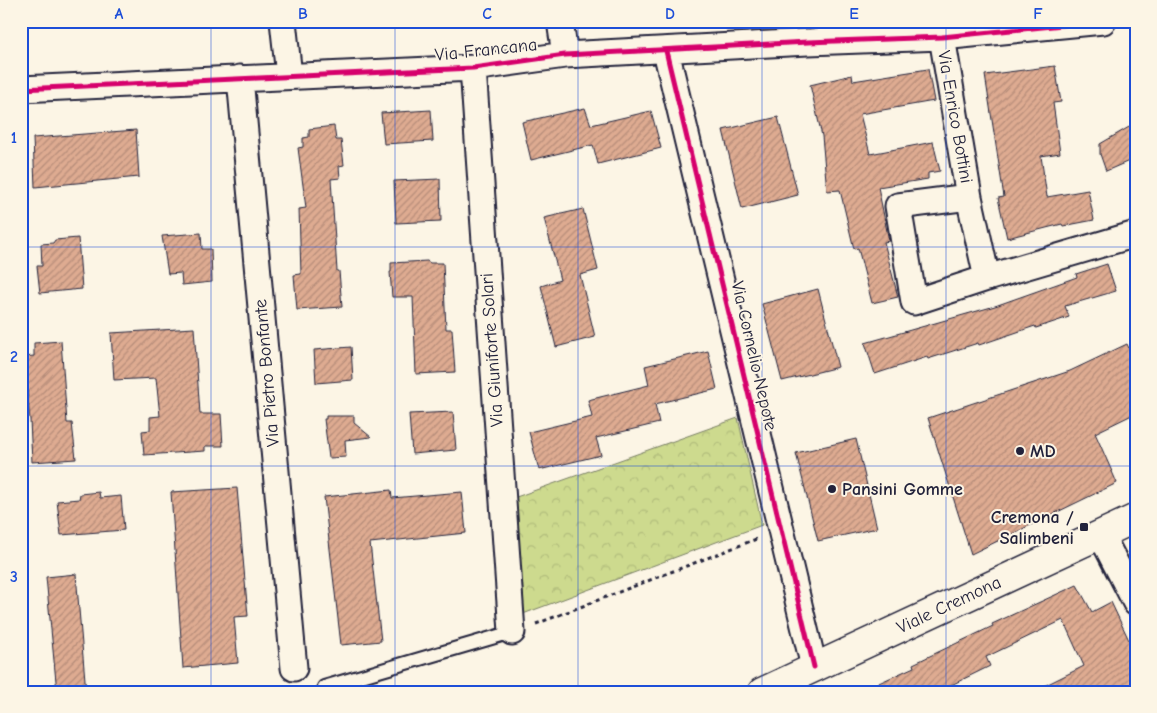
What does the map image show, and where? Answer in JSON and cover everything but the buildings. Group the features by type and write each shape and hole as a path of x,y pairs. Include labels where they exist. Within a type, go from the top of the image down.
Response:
{"main road":[{"name":"Viale Cremona","path":"762,692 1136,518"}],"street":[{"path":"283,21 289,76"},
{"name":"Via Francana","path":"560,21 565,55"},
{"name":"Via Francana","path":"21,89 472,68 565,55 666,51 890,30 942,38 1103,21"},
{"name":"Via Enrico Bottini","path":"942,38 969,197 987,278"},
{"name":"Via Cornelio Nepote","path":"666,51 814,667"},
{"name":"Via Giuniforte Solari","path":"472,68 512,632"},
{"name":"Via Pietro Bonfante","path":"240,78 294,668"},
{"name":"Via Enrico Bottini","path":"969,197 898,206 914,302 987,278 1136,234"},
{"path":"1101,535 1136,603"}],"lane":[{"path":"324,687 512,632"}],"path":[{"path":"512,632 782,531"}],"green space":[{"path":"738,418 762,525 523,614 505,501"}],"cycle path":[{"path":"21,89 473,68 565,55 942,37 1103,21"},
{"path":"666,51 814,667"}],"place":[{"name":"MD","path":"1020,451"},
{"name":"Pansini Gomme","path":"832,489"},
{"name":"Cremona / Salimbeni","path":"1084,527"}]}
